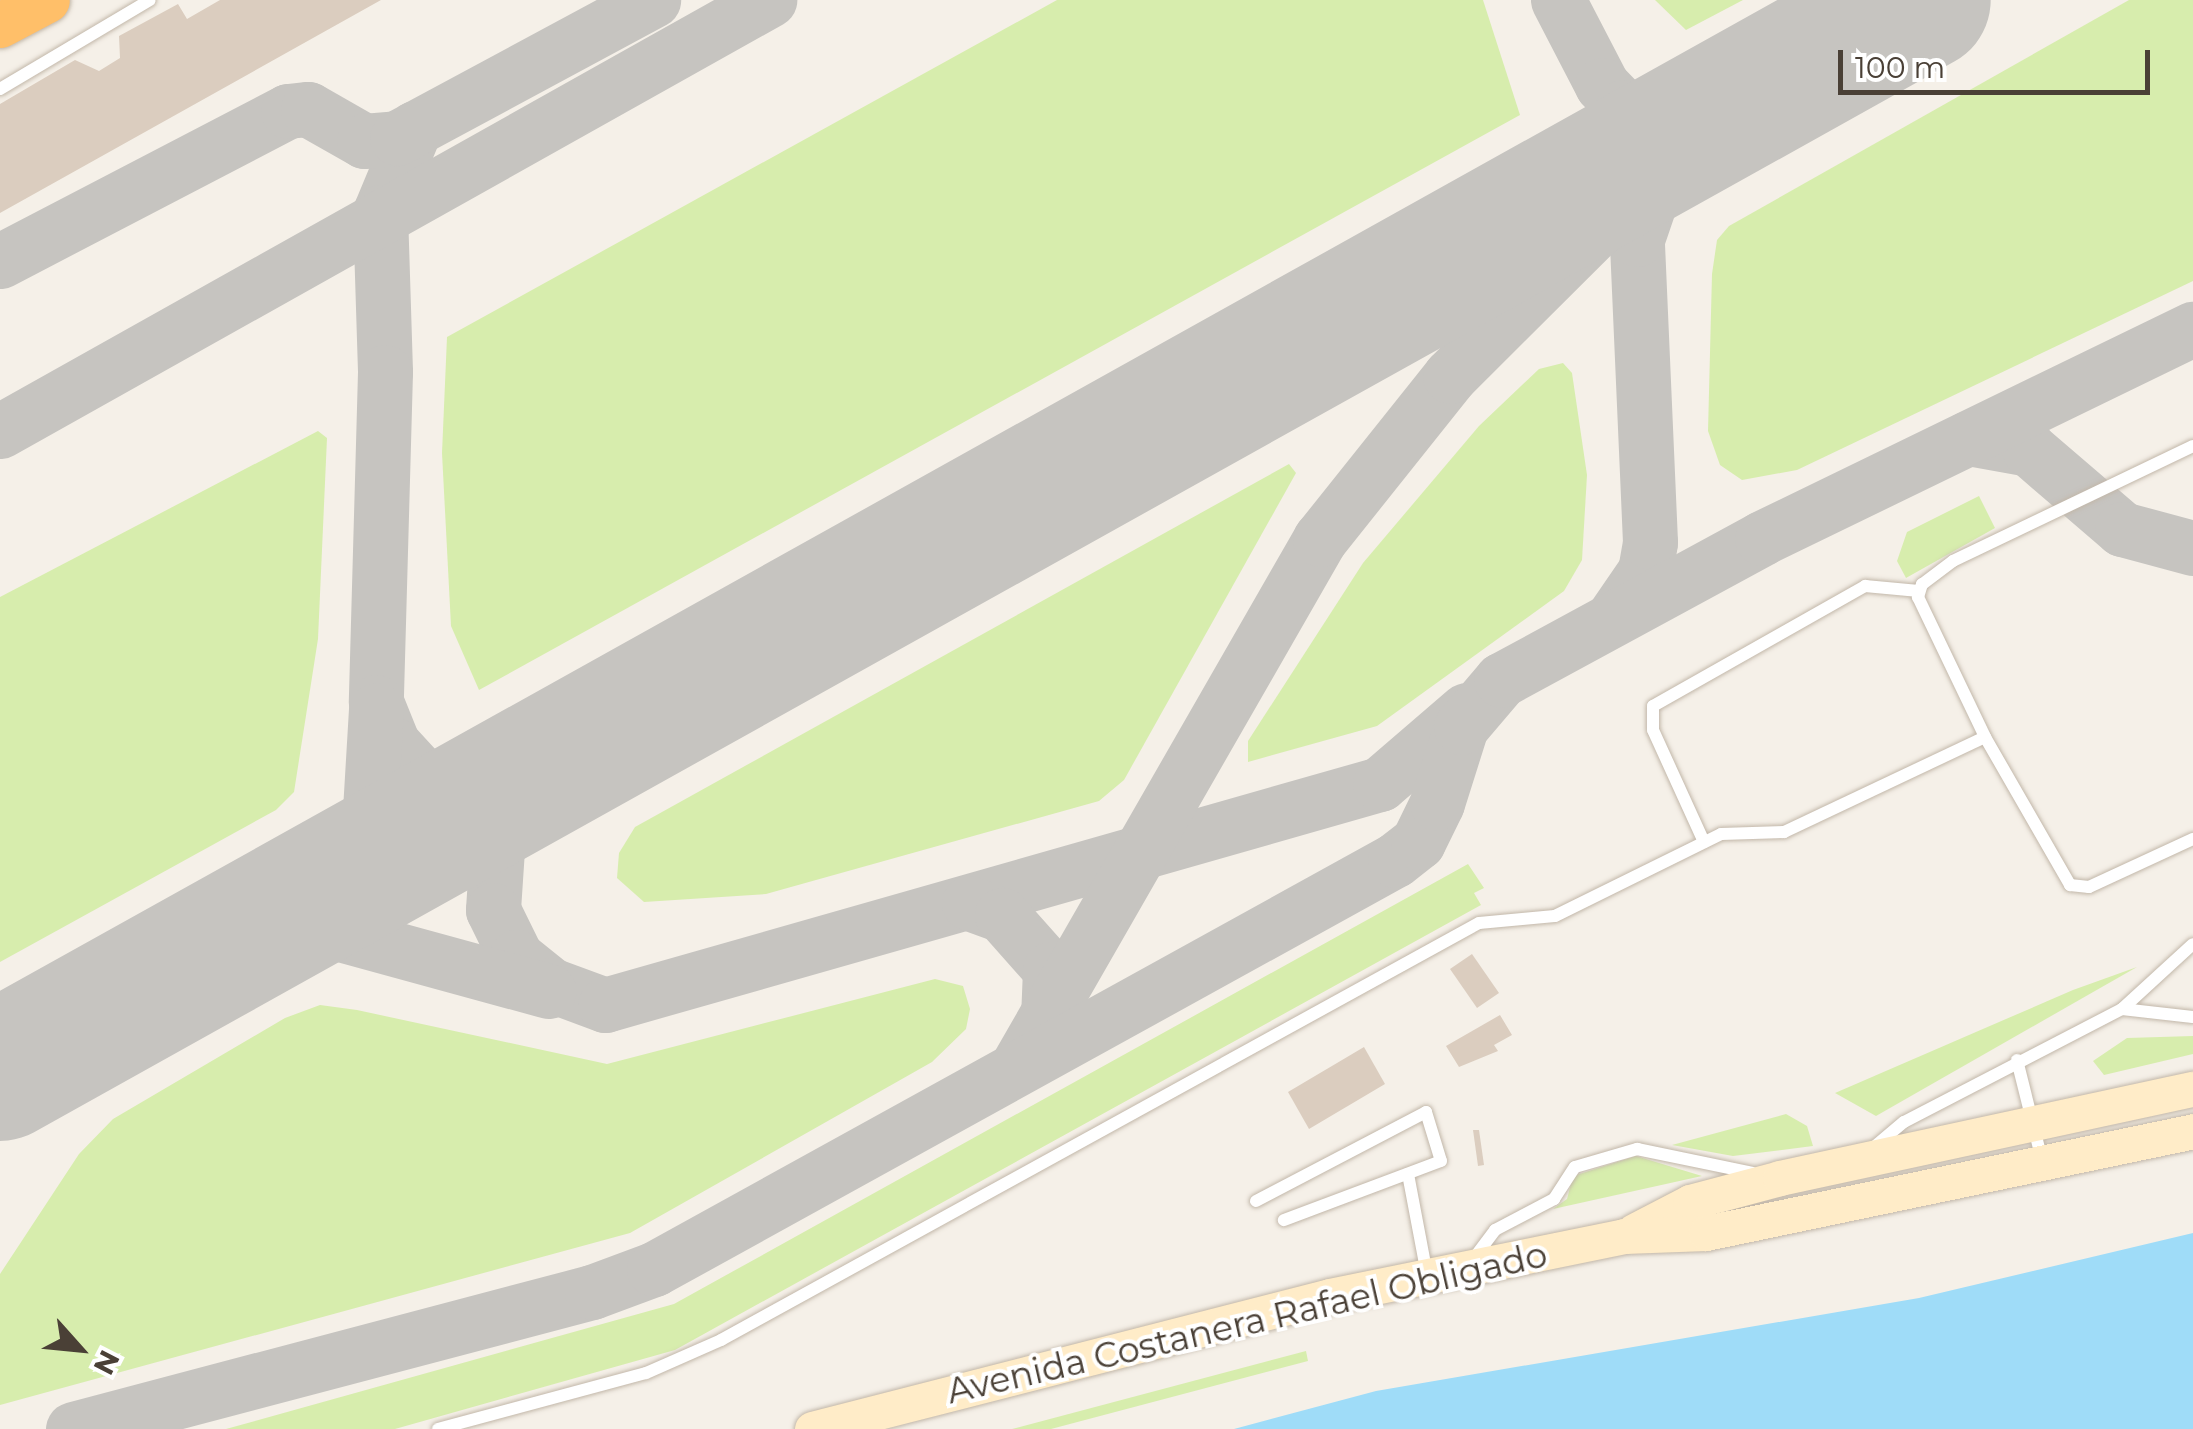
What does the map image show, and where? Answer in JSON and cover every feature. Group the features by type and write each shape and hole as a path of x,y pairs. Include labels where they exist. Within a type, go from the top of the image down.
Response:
{"highway":[{"path":"0,25 47,0"}],"main road":[{"name":"Avenida Costanera Rafael Obligado","path":"1624,1236 1690,1202 1780,1178 2193,1089"},
{"name":"Avenida Costanera Rafael Obligado","path":"812,1429 1468,1267 1624,1236 1706,1233 2193,1131"}],"lane":[{"path":"0,88 150,0"},
{"path":"1704,842 1653,730 1653,706 1865,586 1919,591 1953,561 2193,446"},
{"path":"1919,591 1985,737 2070,885 2089,886 2193,839"},
{"path":"438,1429 683,1359 1478,922 1555,916 1704,842 1784,832 1985,737"},
{"path":"1861,1158 1904,1122 2122,1008 2193,944"},
{"path":"2122,1008 2193,1016"},
{"path":"2017,1060 2043,1163"},
{"path":"1256,1201 1426,1112 1441,1161 1284,1220"},
{"path":"1468,1267 1495,1230 1554,1199 1568,1170 1632,1150 1780,1178"},
{"path":"1408,1174 1427,1276"}],"green space":[{"path":"1057,0 1483,0 1520,115 479,690 451,626 442,453 447,337"},
{"path":"1655,0 1743,0 1686,30"},
{"path":"2129,0 2193,0 2193,281 1797,470 1742,480 1720,465 1708,431 1712,274 1717,240 1729,226"},
{"path":"1563,363 1572,373 1587,475 1582,560 1564,591 1377,726 1248,762 1248,741 1363,563 1479,426 1539,369"},
{"path":"318,431 327,438 318,639 294,792 276,810 0,962 0,597"},
{"path":"1289,464 1296,473 1124,780 1099,801 766,894 644,902 617,878 619,853 635,827"},
{"path":"1979,496 1995,528 1906,578 1897,561 1907,532"},
{"path":"1468,864 1484,888 1474,893 1481,905 675,1350 395,1429 226,1429 674,1304"},
{"path":"2137,967 1876,1116 1835,1093 2073,990"},
{"path":"935,979 963,986 970,1009 966,1029 932,1062 630,1233 0,1405 0,1274 79,1154 113,1119 285,1018 320,1005 357,1010 607,1064"},
{"path":"2193,1036 2193,1054 2104,1075 2093,1061 2127,1038"},
{"path":"1786,1114 1807,1126 1813,1146 1733,1156 1672,1145"},
{"path":"1636,1156 1702,1176 1553,1209 1567,1199 1573,1176"},
{"path":"1306,1351 1308,1361 1051,1429 1012,1429"}],"water":[{"path":"2193,1233 2193,1429 1234,1429 1376,1391 1919,1298"}],"building":[{"path":"220,0 381,0 0,213 0,104 75,60 99,71 120,58 119,36 178,4 187,19"},
{"path":"1472,954 1499,993 1477,1008 1450,969"},
{"path":"1500,1015 1512,1035 1494,1045 1498,1051 1459,1067 1446,1046"},
{"path":"1364,1047 1385,1084 1309,1129 1288,1092"},
{"path":"1473,1130 1479,1130 1484,1165 1478,1166"}],"taxiway":[{"path":"0,261 288,111 308,109 364,141 397,138 653,0"},
{"path":"0,431 769,0"},
{"path":"1558,0 1602,85 1623,107 1661,124 1716,113"},
{"path":"415,128 380,212 385,372 376,702 393,744 429,783 470,795 504,791"},
{"path":"1018,1065 1320,539 1450,376 1671,156"},
{"path":"1614,616 1645,571 1650,542 1637,239 1660,172"},
{"path":"73,1429 592,1292 654,1269 1395,860 1418,842 1437,803 1461,727 1501,680 1762,538 2193,329"},
{"path":"1968,438 2029,449 2122,529 2193,548"},
{"path":"319,895 368,844 376,710"},
{"path":"566,757 530,785 498,834 493,910 516,957 551,985 605,1005 1380,784 1466,710"},
{"path":"969,903 1002,915 1050,969 1048,1019"},
{"path":"239,939 281,924 318,928 549,991"}],"runway":[{"path":"0,1071 1921,0"}]}
